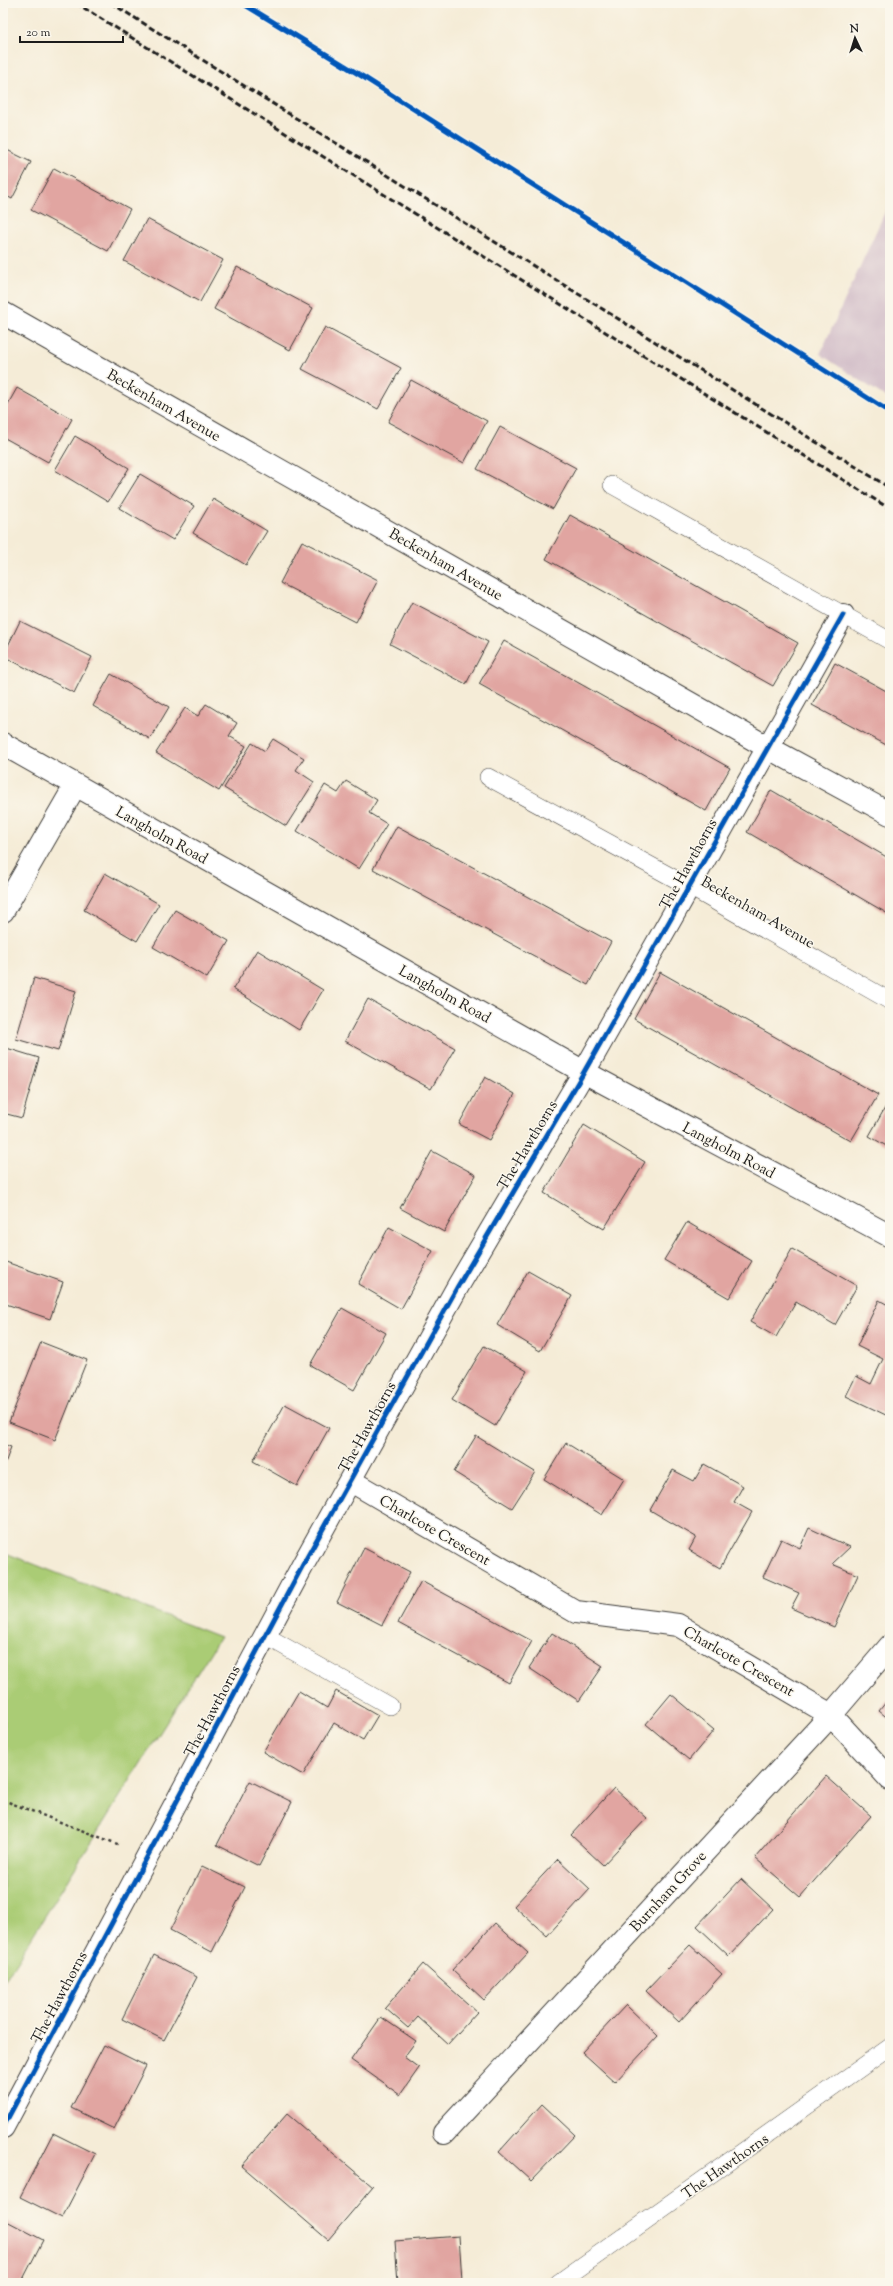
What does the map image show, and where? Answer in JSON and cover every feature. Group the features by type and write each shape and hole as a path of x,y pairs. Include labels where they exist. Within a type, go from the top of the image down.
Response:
{"street":[{"name":"Beckenham Avenue","path":"3,313 767,747 890,814"},
{"name":"The Hawthorns","path":"3,2127 266,1636 458,1286 584,1072 843,615"},
{"name":"Langholm Road","path":"3,744 584,1072 890,1236"},
{"path":"3,911 75,786"},
{"name":"Charlcote Crescent","path":"350,1481 576,1612 678,1625 831,1715 890,1779"},
{"name":"Burnham Grove","path":"444,2133 831,1715 890,1646"}],"lane":[{"path":"612,485 890,641"},
{"name":"Beckenham Avenue","path":"488,776 690,887 890,1001"},
{"path":"266,1636 390,1706"},
{"name":"The Hawthorns","path":"558,2283 890,2047"}],"path":[{"path":"3,1800 148,1856"}],"shaded area":[{"path":"890,201 890,400 820,354"}],"green space":[{"path":"3,1552 220,1637 3,1983"}],"building":[{"path":"3,148 31,162 12,199 3,194"},
{"path":"54,168 130,209 108,251 31,210"},
{"path":"147,219 223,260 200,302 124,261"},
{"path":"237,267 313,308 290,350 214,309"},
{"path":"325,327 401,368 378,409 302,369"},
{"path":"411,380 487,421 464,463 388,422"},
{"path":"17,388 72,419 48,462 3,437 3,413"},
{"path":"500,427 576,468 553,509 477,469"},
{"path":"75,436 129,468 108,502 55,470"},
{"path":"140,474 194,506 173,540 119,508"},
{"path":"213,499 267,531 246,565 193,533"},
{"path":"570,515 798,643 773,686 546,559"},
{"path":"302,541 378,580 356,622 280,583"},
{"path":"412,602 488,642 466,684 390,644"},
{"path":"20,621 92,657 74,693 3,656"},
{"path":"504,641 730,768 706,811 479,684"},
{"path":"835,663 890,693 890,747 812,705"},
{"path":"111,674 169,707 150,739 93,706"},
{"path":"206,704 237,723 229,736 246,746 219,791 156,753 185,708 198,716"},
{"path":"273,739 304,758 296,770 314,782 286,826 224,788 252,743 265,751"},
{"path":"346,781 377,800 369,813 387,824 359,869 297,831 325,785 338,793"},
{"path":"771,790 890,859 890,915 747,832"},
{"path":"397,826 611,942 588,985 373,869"},
{"path":"105,873 159,904 137,941 84,910"},
{"path":"175,910 229,941 207,978 153,947"},
{"path":"257,950 323,990 299,1030 233,989"},
{"path":"660,972 878,1095 851,1141 634,1019"},
{"path":"34,978 76,991 58,1051 16,1039"},
{"path":"368,999 455,1048 431,1089 345,1041"},
{"path":"3,1047 39,1058 22,1118 3,1113"},
{"path":"485,1077 515,1094 489,1140 459,1124"},
{"path":"890,1101 890,1148 869,1136"},
{"path":"584,1125 645,1162 604,1229 544,1193"},
{"path":"432,1151 476,1175 444,1232 400,1208"},
{"path":"687,1222 752,1261 729,1298 664,1260"},
{"path":"389,1227 433,1251 401,1309 358,1284"},
{"path":"792,1249 857,1286 835,1325 796,1302 776,1337 750,1322"},
{"path":"3,1261 63,1282 50,1319 3,1303"},
{"path":"528,1271 572,1296 540,1351 497,1325"},
{"path":"879,1300 890,1306 890,1417 846,1396 856,1376 871,1384 883,1359 857,1346"},
{"path":"342,1308 386,1333 354,1390 310,1365"},
{"path":"41,1342 87,1360 55,1440 9,1422"},
{"path":"484,1346 527,1371 495,1426 452,1400"},
{"path":"285,1404 329,1428 297,1486 253,1461"},
{"path":"476,1436 535,1472 512,1508 454,1472"},
{"path":"566,1443 624,1479 602,1515 544,1479"},
{"path":"3,1444 11,1447 3,1469"},
{"path":"704,1464 743,1486 734,1502 752,1512 720,1568 689,1550 696,1537 650,1510 673,1470 694,1481"},
{"path":"809,1528 850,1547 832,1564 858,1575 834,1627 791,1608 799,1593 763,1577 781,1539 800,1548"},
{"path":"364,1548 410,1572 382,1625 337,1602"},
{"path":"421,1581 532,1641 509,1683 398,1623"},
{"path":"552,1633 603,1666 579,1701 529,1668"},
{"path":"299,1691 327,1708 336,1691 378,1715 363,1740 334,1723 303,1775 263,1752"},
{"path":"671,1694 714,1730 689,1760 646,1724"},
{"path":"890,1697 890,1720 879,1711"},
{"path":"826,1776 871,1816 800,1897 755,1858"},
{"path":"250,1781 292,1802 259,1866 217,1845"},
{"path":"614,1788 647,1818 603,1865 571,1835"},
{"path":"558,1859 590,1889 547,1936 514,1906"},
{"path":"202,1866 245,1887 212,1952 170,1930"},
{"path":"741,1879 773,1909 729,1956 697,1926"},
{"path":"495,1923 528,1953 484,2000 452,1970"},
{"path":"690,1945 722,1974 679,2022 646,1991"},
{"path":"154,1955 197,1977 164,2040 122,2019"},
{"path":"423,1964 477,2012 448,2044 418,2017 408,2028 385,2008"},
{"path":"626,2005 658,2036 615,2082 582,2052"},
{"path":"381,2017 416,2041 404,2057 419,2068 400,2095 351,2060"},
{"path":"104,2045 146,2066 114,2129 71,2108"},
{"path":"542,2104 575,2135 531,2181 499,2152"},
{"path":"287,2114 373,2187 328,2240 242,2166"},
{"path":"53,2133 95,2154 62,2218 20,2197"},
{"path":"3,2219 43,2240 21,2283 3,2283"},
{"path":"459,2236 462,2280 398,2283 395,2241"}],"railway":[{"path":"76,3 890,509"},
{"path":"111,3 890,488"}],"cycle path":[{"path":"242,3 365,78 890,412"},
{"path":"3,2127 305,1561 458,1286 584,1072 843,615"}]}
